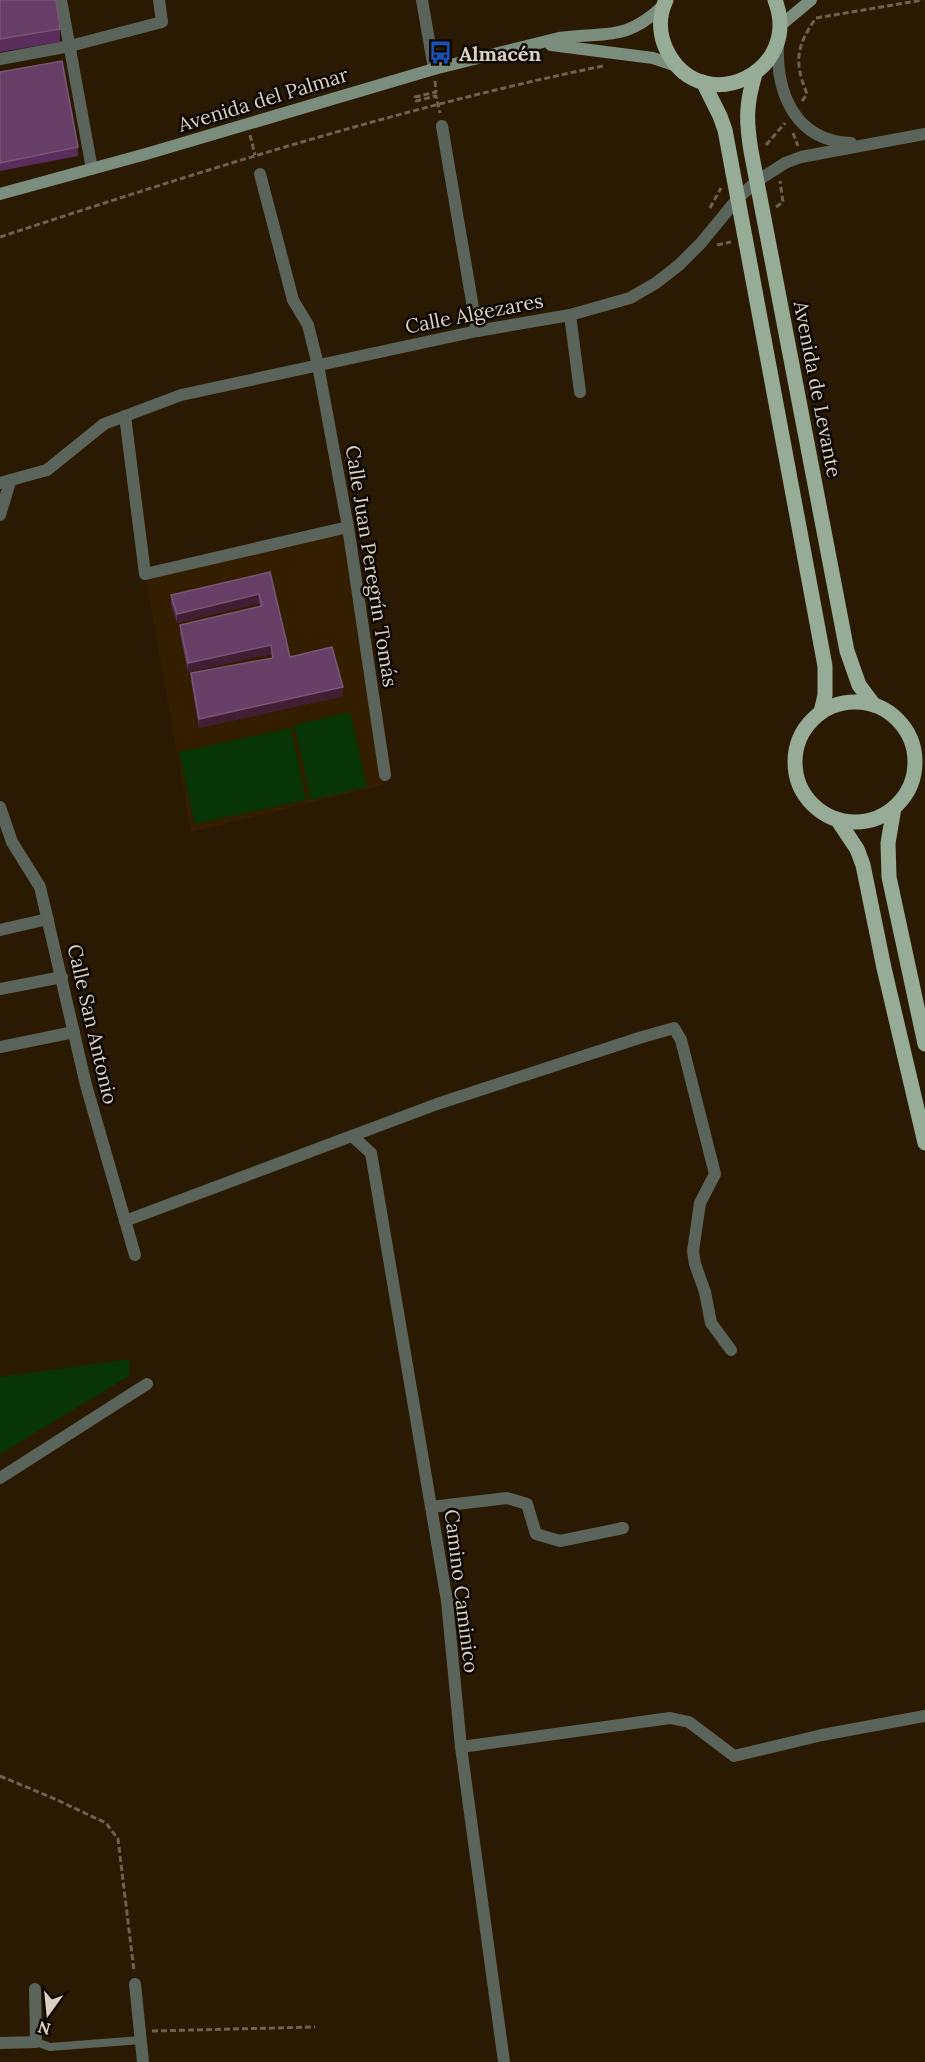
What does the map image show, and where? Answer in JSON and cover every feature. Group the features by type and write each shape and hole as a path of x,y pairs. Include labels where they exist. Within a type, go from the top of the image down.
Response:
{"main road":[{"path":"664,3 661,16 662,38 665,48 677,66 693,78 724,85 755,74 769,60 778,44 781,25 775,0"},
{"path":"781,25 811,0"},
{"name":"Avenida del Palmar","path":"0,194 92,170 434,69 575,36 604,36 622,33 640,24 664,3"},
{"name":"Avenida del Palmar","path":"538,45 566,46 653,58 677,66"},
{"name":"Avenida de Levante","path":"755,74 748,104 747,122 757,181 847,651 859,685 874,705"},
{"path":"703,82 720,116 738,198 825,666 825,695 821,712"},
{"path":"864,702 874,705 901,722 912,740 916,761 912,782 902,800 894,808 873,819 849,822 837,819 817,809 809,801 798,782 795,759 800,737 821,712 842,703 864,702"},
{"path":"894,808 888,843 889,877 925,1044"},
{"path":"837,819 857,849 863,864 889,990 925,1143"}],"street":[{"path":"61,0 92,170"},
{"path":"0,59 70,46 162,22 159,0"},
{"path":"422,0 434,69"},
{"path":"778,44 777,57 782,87 787,101 800,121 817,136 829,140 864,144"},
{"path":"442,126 477,331"},
{"name":"Calle Algezares","path":"5,483 47,470 104,424 181,395 477,331 570,315 630,298 656,283 679,265 702,243 738,198 757,181 785,163 801,157 925,134"},
{"name":"Calle Juan Peregrín Tomás","path":"260,174 293,300 308,325 318,365 348,527 385,775"},
{"path":"570,315 580,392"},
{"path":"124,416 145,573 348,527"},
{"path":"0,515 5,483"},
{"name":"Calle San Antonio","path":"0,807 6,843 40,887 86,1085 135,1255"},
{"path":"0,930 48,919"},
{"path":"0,989 62,977"},
{"path":"125,1221 437,1104 639,1038 674,1029 681,1040 716,1174 700,1203 693,1251 695,1264 705,1292 711,1323 731,1350"},
{"path":"0,1047 74,1032"},
{"name":"Camino Caminico","path":"352,1136 372,1153 447,1601 461,1747 504,2062"},
{"path":"0,1478 147,1384"},
{"path":"431,1507 507,1498 527,1504 536,1534 560,1541 623,1528"},
{"path":"461,1747 670,1718 689,1722 734,1756 822,1735 925,1716"},
{"path":"135,1984 143,2062"},
{"path":"0,2043 36,2042 35,1989"}],"lane":[{"path":"36,2042 50,2047 140,2036"}],"path":[{"path":"816,18 923,0"},
{"path":"0,237 256,155 438,104 600,67"},
{"path":"434,69 436,92 415,97 416,101 436,96 438,104"},
{"path":"246,124 260,174"},
{"path":"0,1776 106,1823 118,1839 135,1984"},
{"path":"140,2036 315,2027"}],"shaded area":[{"path":"348,527 384,785 191,832 145,574"}],"green space":[{"path":"350,712 367,787 311,800 294,725"},
{"path":"291,728 306,800 195,824 179,752"},
{"path":"130,1359 129,1376 0,1454 0,1377"}],"building":[{"path":"0,0 56,0 60,29 0,39"},
{"path":"62,61 78,147 0,163 0,72"},
{"path":"270,572 290,657 332,647 343,687 199,719 191,673 273,658 271,645 188,663 180,625 262,606 259,594 177,614 171,595"}],"place":[{"name":"Almacén","path":"441,53"}]}
